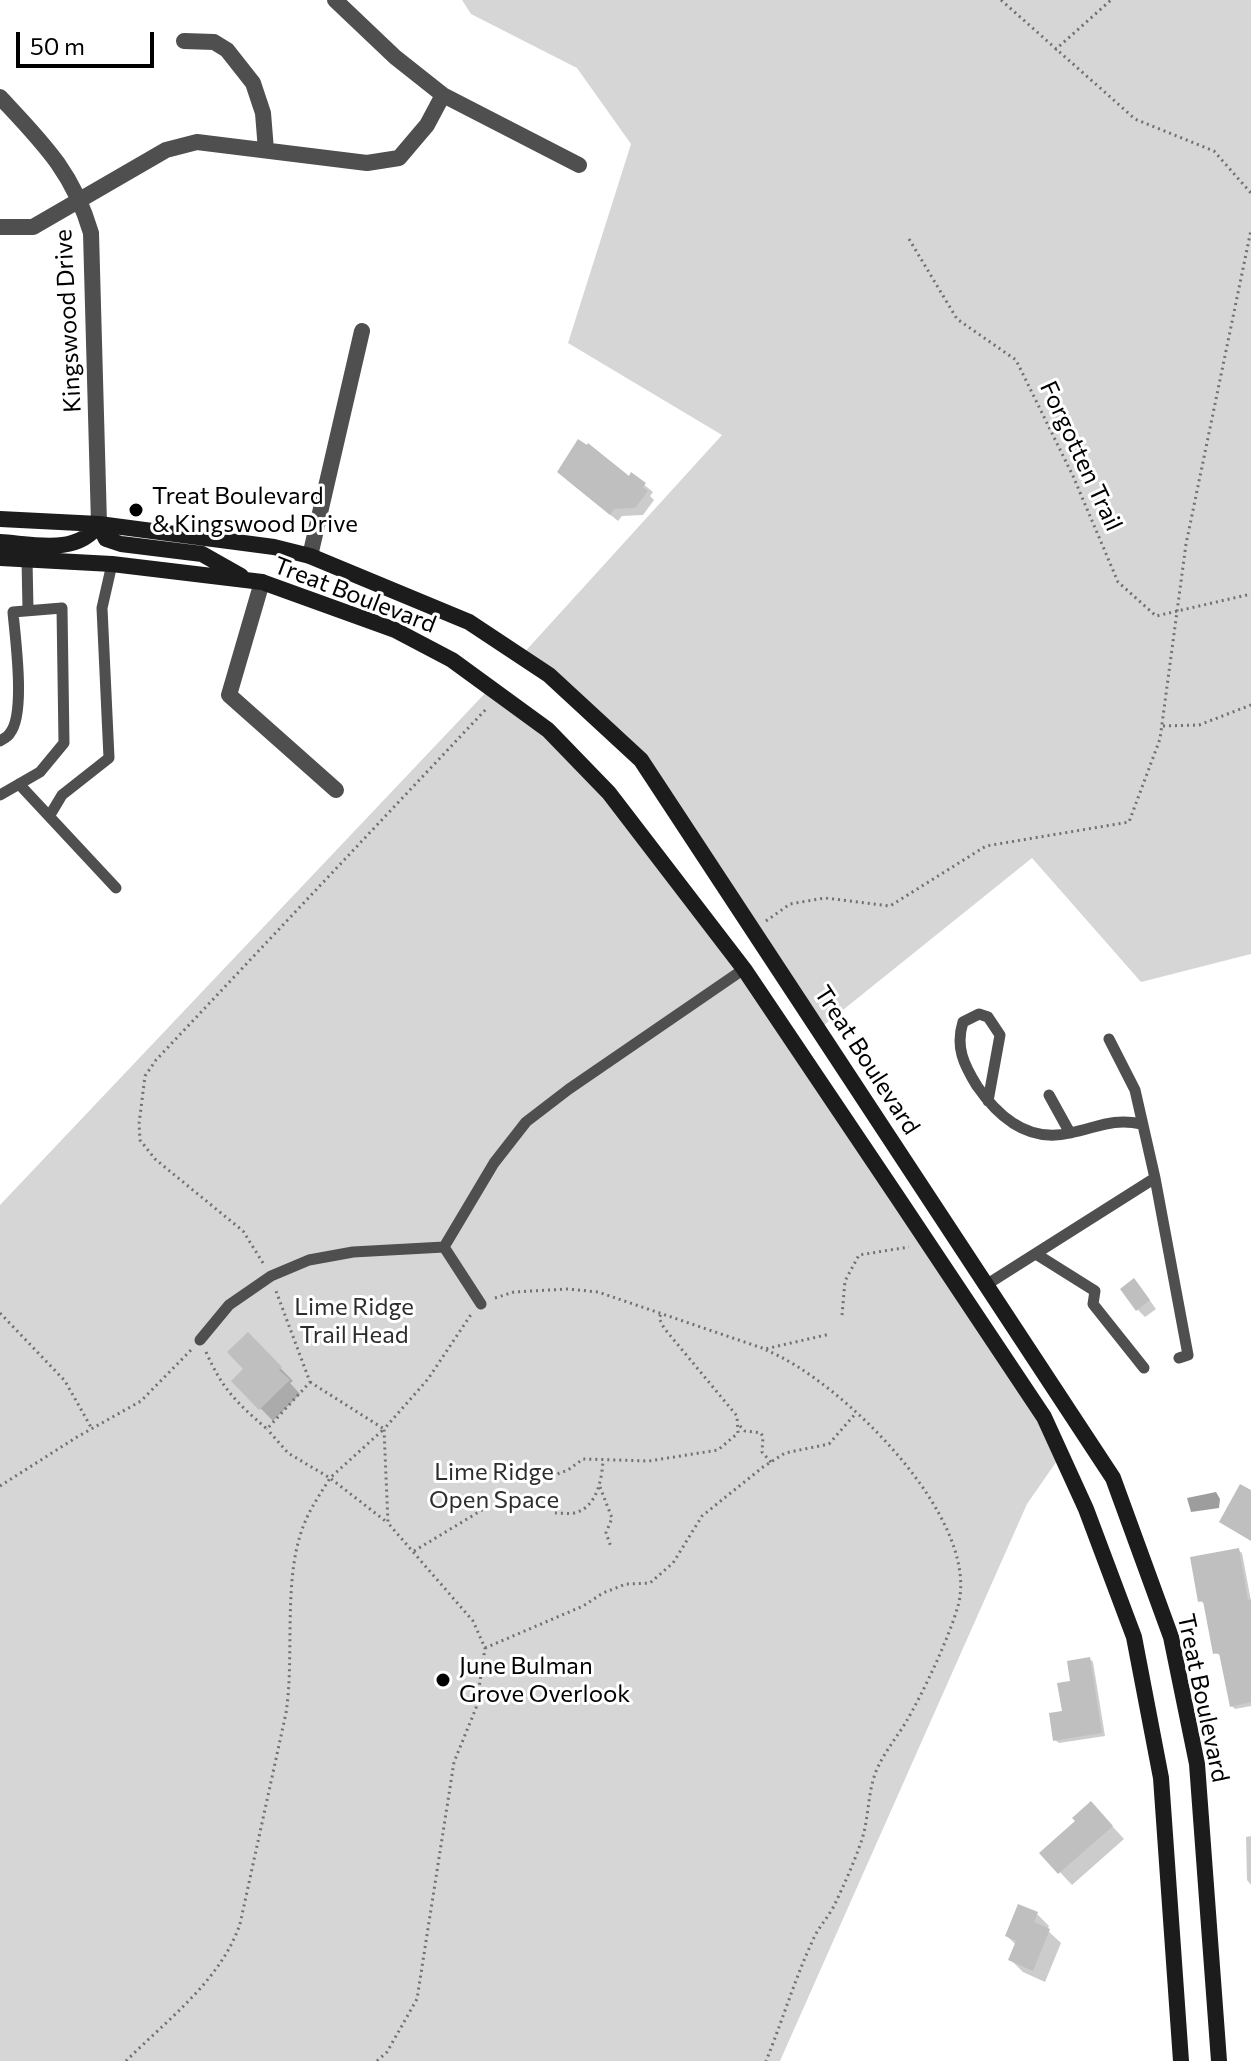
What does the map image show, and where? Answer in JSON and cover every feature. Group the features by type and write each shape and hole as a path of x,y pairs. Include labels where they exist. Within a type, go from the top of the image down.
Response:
{"main road":[{"name":"Treat Boulevard","path":"0,519 99,524 274,547 310,556 469,622 549,675 641,760 1113,1478 1171,1637 1197,1764 1219,2061"},
{"path":"0,542 66,546 92,534 99,524 106,539 121,544 202,554 257,582"},
{"name":"Treat Boulevard","path":"0,558 112,564 257,582 395,630 452,660 548,730 609,793 744,969 1044,1417 1086,1509 1134,1637 1161,1778 1181,2061"}],"street":[{"path":"335,0 395,57 443,95 579,165"},
{"path":"184,41 214,42 227,50 253,83 263,113 266,150"},
{"path":"0,227 33,227 166,150 197,142 367,163 399,158 427,125 443,95"},
{"name":"Kingswood Drive","path":"0,97 52,152 82,201 91,233 99,524"},
{"path":"310,556 362,331"},
{"path":"257,582 229,695 336,790"}],"lane":[{"path":"27,559 28,610"},
{"path":"50,815 62,795 109,758 102,608 112,564"},
{"path":"0,741 11,733 18,712 13,612 62,608 64,743 40,772 0,795"},
{"path":"19,784 116,888"},
{"path":"444,1247 494,1163 526,1122 744,969"},
{"path":"988,1101 1000,1035 988,1017 979,1014 963,1022 958,1036 961,1056 988,1101 1003,1118 1025,1131 1044,1136 1070,1133 1121,1119 1142,1124"},
{"path":"1109,1039 1135,1090 1155,1178 1188,1355 1179,1358"},
{"path":"1049,1095 1070,1133"},
{"path":"986,1285 1155,1178"},
{"path":"200,1340 229,1305 271,1276 328,1255 444,1247"},
{"path":"444,1247 481,1304"},
{"path":"1036,1254 1095,1291 1093,1304 1144,1368"}],"path":[{"path":"1001,0 1135,119 1214,151 1251,193"},
{"path":"1055,50 1111,0"},
{"path":"753,930 790,904 825,898 890,906 986,846 1129,822 1160,739 1186,544 1251,230"},
{"name":"Forgotten Trail","path":"909,239 957,319 1016,360 1073,476 1118,582 1156,616 1176,613"},
{"path":"1176,613 1251,594"},
{"path":"384,1429 310,1382 271,1276 243,1231 155,1159 140,1140 145,1076 156,1060 500,694"},
{"path":"1161,726 1199,725 1251,705"},
{"path":"842,1315 845,1281 859,1255 913,1246"},
{"path":"126,2061 199,1989 234,1941 290,1689 293,1582 298,1544 305,1522 330,1478 384,1429 428,1379 472,1312 481,1304 514,1292 568,1289 598,1292 662,1312 791,1360 856,1413 898,1454 943,1522 956,1551 961,1591 953,1620 913,1707 881,1759 875,1774 861,1844 833,1908 813,1939 766,2061"},
{"path":"552,1476 568,1470 583,1459 649,1461 718,1450 738,1433 737,1416 664,1328 659,1318 662,1312"},
{"path":"0,1313 65,1381 92,1429"},
{"path":"765,1349 830,1334"},
{"path":"0,1486 141,1401 200,1340 221,1385 235,1401 267,1429 288,1453 330,1478 388,1523 473,1621 485,1648 476,1708 454,1762 417,1999 387,2052 377,2061"},
{"path":"267,1429 310,1382"},
{"path":"485,1648 583,1606 603,1593 626,1584 650,1583 673,1563 702,1516 785,1453 829,1444 856,1413"},
{"path":"739,1425 745,1431 761,1433 762,1452 771,1462"},
{"path":"384,1429 388,1523"},
{"path":"555,1513 577,1513 590,1503 600,1487 603,1460"},
{"path":"600,1487 612,1518 606,1533 611,1547"},
{"path":"414,1551 487,1507"}],"green space":[{"path":"462,0 1251,0 1251,954 1141,982 1032,858 818,1030 641,760 521,656 722,435 568,343 631,144 577,68 471,14"},
{"name":"Lime Ridge Open Space","path":"490,688 548,730 744,969 1061,1455 1027,1504 780,2061 0,2061 0,1205"}],"shaded area":[{"path":"1216,1492 1220,1499 1219,1508 1191,1512 1187,1498"}],"building":[{"path":"578,439 588,443 629,476 631,472 646,483 643,487 648,491 635,508 614,509 610,515 557,472"},
{"path":"1134,1278 1150,1300 1136,1311 1120,1289"},
{"path":"248,1332 282,1367 279,1370 290,1380 259,1410 231,1381 243,1369 227,1352"},
{"path":"1240,1484 1251,1490 1251,1541 1219,1522"},
{"path":"1239,1548 1248,1600 1251,1599 1251,1702 1230,1707 1219,1653 1213,1654 1203,1601 1198,1602 1190,1557"},
{"path":"1090,1657 1102,1733 1053,1741 1049,1713 1062,1711 1057,1683 1070,1681 1067,1661"},
{"path":"1091,1801 1113,1826 1058,1874 1039,1853 1075,1821 1072,1818"},
{"path":"1018,1904 1038,1912 1034,1922 1050,1929 1033,1971 1008,1960 1016,1941 1005,1936"}],"place":[{"name":"Treat Boulevard & Kingswood Drive","path":"136,510"},
{"name":"June Bulman Grove Overlook","path":"443,1680"}],"park label":[{"name":"Lime Ridge Trail Head","path":"354,1321"}]}
